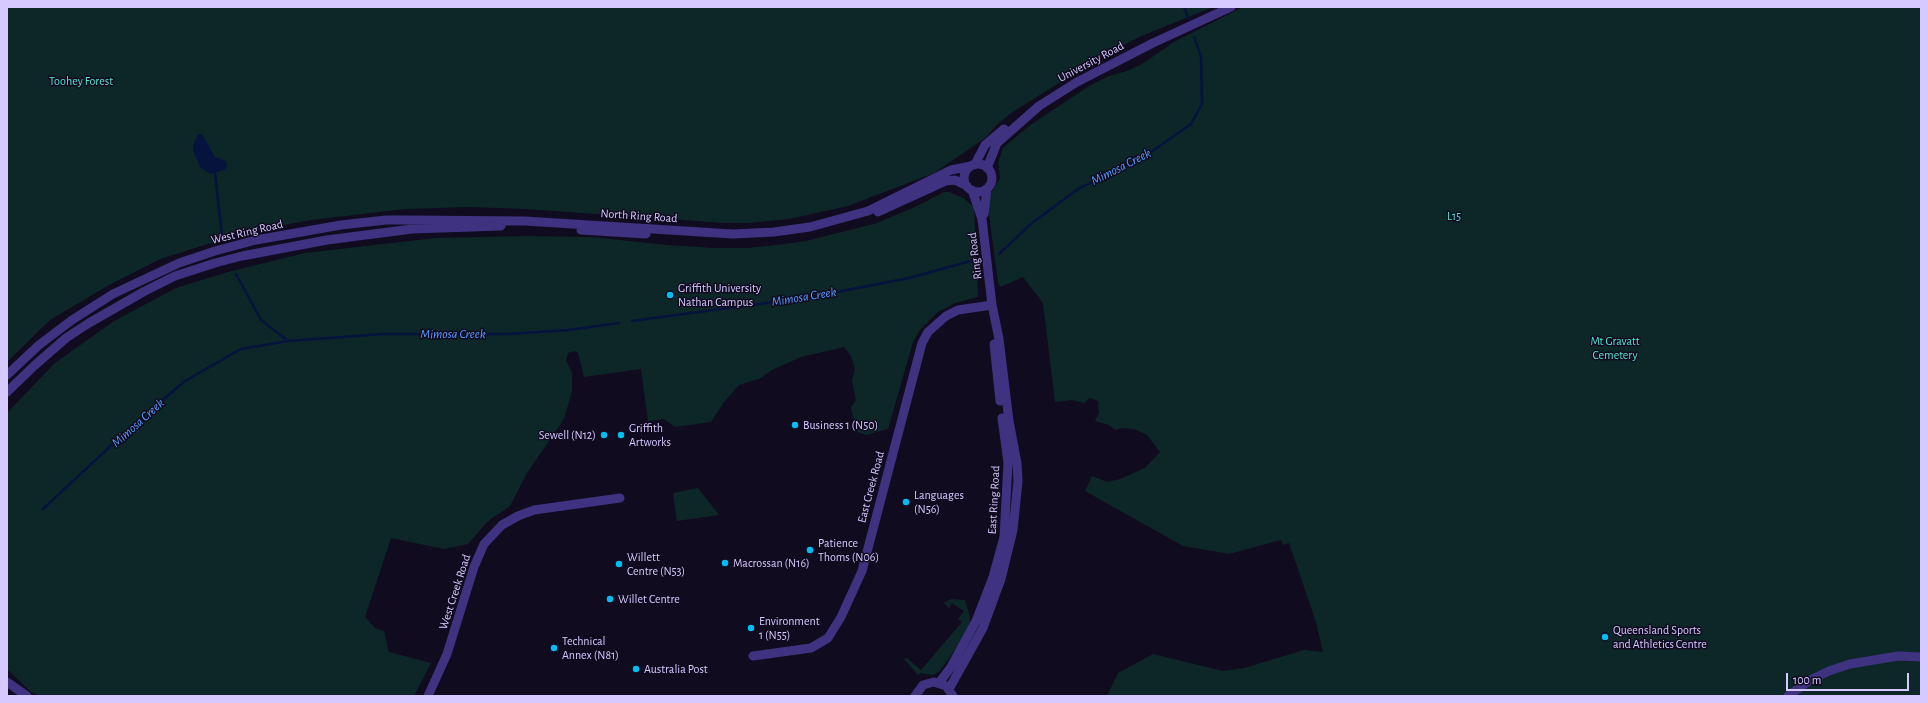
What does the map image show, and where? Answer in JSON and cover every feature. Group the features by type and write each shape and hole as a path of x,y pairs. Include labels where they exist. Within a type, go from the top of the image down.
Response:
{"street":[{"name":"University Road","path":"988,168 997,143 1036,108 1077,82 1159,40 1231,7"},
{"path":"987,189 980,192 969,188 965,173 973,165 980,153 990,141 1029,110 1036,108"},
{"path":"973,165 984,165 988,168 992,181 987,189 982,219"},
{"name":"North Ring Road","path":"294,233 386,220 525,221 733,234 774,232 810,226 868,211 951,170 973,165"},
{"name":"North Ring Road","path":"295,246 394,231 463,226 525,226 723,239 772,237 811,231 855,221 892,207 946,181 955,180 969,188"},
{"name":"Ring Road","path":"969,188 982,219 992,305 996,321"},
{"name":"West Ring Road","path":"7,375 58,330 113,294 179,263 226,248 294,233 295,246 235,258 175,276 120,304 66,338 7,392"},
{"name":"East Creek Road","path":"753,656 811,648 828,638 841,617 862,571 922,343 928,332 946,316 958,310 992,305"},
{"name":"East Ring Road","path":"939,683 951,667 976,621 993,577 1004,537 1008,463 995,354 992,305"},
{"name":"East Ring Road","path":"951,692 983,628 1001,579 1013,530 1017,496 1018,463 1009,421 996,321"},
{"path":"58,330 66,338"},
{"name":"West Creek Road","path":"428,696 447,654 474,567 484,544 502,525 518,516 534,510 620,498"},
{"path":"1788,696 1810,680 1829,671 1850,664 1882,658 1921,657"},
{"path":"7,682 27,696"},
{"path":"915,696 923,685 929,683 939,683 951,692"}],"green space":[{"name":"Toohey Forest","path":"7,7 1213,7 1139,37 1091,63 1011,113 985,138 934,173 848,206 789,219 748,223 725,223 526,209 469,207 405,209 311,220 246,232 160,259 109,285 50,320 7,362"},
{"name":"Mt Gravatt Cemetery","path":"1243,7 1921,7 1921,696 1107,696 1118,673 1153,654 1223,671 1244,668 1304,650 1323,652 1316,622 1289,543 1283,545 1281,540 1229,554 1183,546 1085,491 1092,476 1107,482 1120,479 1145,468 1160,452 1147,435 1134,429 1122,428 1115,430 1109,425 1095,421 1099,413 1098,401 1090,398 1084,403 1072,400 1055,402 1043,303 1023,277 1000,287 998,282 988,207 990,195 1000,178 998,163 1003,148 1029,126 1089,86 1109,76 1127,71 1142,64 1174,42"},
{"path":"944,192 949,192 963,198 974,207 978,297 955,303 938,312 919,331 913,342 888,429 866,435 856,431 851,407 856,400 852,381 855,369 851,356 844,347 801,357 772,370 761,378 739,385 724,402 711,422 675,427 664,419 648,421 641,369 584,377 578,353 574,351 568,353 566,360 572,373 572,391 564,419 527,473 510,506 488,521 468,544 444,549 391,538 365,617 375,628 384,631 389,652 431,663 414,696 40,696 31,692 7,669 7,413 55,363 114,321 176,288 228,272 305,253 435,238 526,236 592,237 666,245 713,248 748,248 777,245 806,241 874,224 915,207"},
{"path":"698,488 719,515 677,521 673,493"},
{"path":"951,599 965,600 970,617 969,627 960,643 939,672 932,675 921,673 918,675 904,659 907,658 921,670 962,622 958,619 964,611 952,603 949,608 944,603"}],"water":[{"path":"198,134 202,134 215,157 226,161 227,166 225,170 210,174 200,167 193,151 193,145"}],"waterway":[{"name":"Mimosa Creek","path":"1184,7 1188,18"},
{"name":"Mimosa Creek","path":"999,254 1032,223 1078,189 1144,157 1191,124 1202,104 1201,56 1194,37"},
{"name":"Mimosa Creek","path":"215,173 222,236"},
{"name":"Mimosa Creek","path":"632,321 811,297 909,278 974,260"},
{"name":"Mimosa Creek","path":"236,274 261,320 288,341"},
{"name":"Mimosa Creek","path":"43,509 132,426 185,381 241,349 288,341 383,334 508,334 569,330 619,323"}],"place":[{"name":"Griffith University Nathan Campus","path":"670,295"},
{"name":"Business 1 (N50)","path":"795,425"},
{"name":"Sewell (N12)","path":"604,435"},
{"name":"Griffith Artworks","path":"621,435"},
{"name":"Languages (N56)","path":"906,502"},
{"name":"Patience Thoms (N06)","path":"810,550"},
{"name":"Macrossan (N16)","path":"725,563"},
{"name":"Willett Centre (N53)","path":"619,564"},
{"name":"Willet Centre","path":"610,599"},
{"name":"Environment 1 (N55)","path":"751,628"},
{"name":"Queensland Sports and Athletics Centre","path":"1605,637"},
{"name":"Technical Annex (N81)","path":"554,648"},
{"name":"Australia Post","path":"636,669"}],"park label":[{"name":"L15","path":"1454,216"}]}
